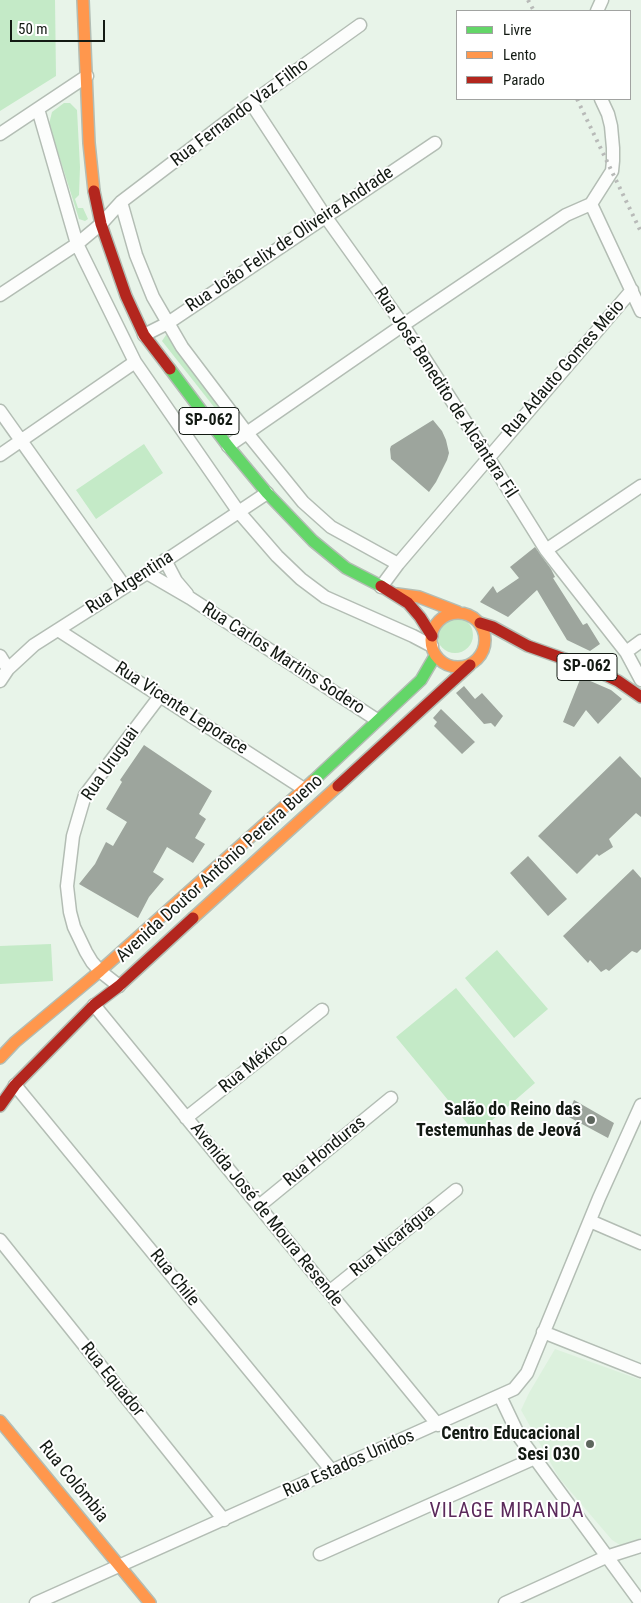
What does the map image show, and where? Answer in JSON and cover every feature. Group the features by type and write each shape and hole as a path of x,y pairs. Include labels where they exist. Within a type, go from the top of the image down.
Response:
{"main road":[{"name":"SP-062","path":"84,0 89,144 95,196 101,224 126,296 144,335 228,446 267,493 313,541 346,568 394,593 408,603 420,617 433,646 444,664 458,668 470,665 483,651 500,645 528,646"},
{"name":"SP-062","path":"394,593 419,598 472,616 480,623 493,627 528,646 610,677 641,697"},
{"path":"433,646 434,626 445,616 458,612"},
{"path":"480,623 484,630 486,641 483,651"},
{"name":"Avenida Doutor Antônio Pereira Bueno","path":"0,1058 304,789 421,680 433,646"},
{"name":"Avenida Doutor Antônio Pereira Bueno","path":"0,1106 15,1086 94,1005 119,986 470,665"},
{"name":"Rua Colômbia","path":"0,1421 150,1603"}],"street":[{"name":"Rua Fernando Vaz Filho","path":"0,295 77,244 101,224 121,202 251,103 360,25"},
{"path":"0,134 87,76"},
{"path":"228,446 566,215 591,204 612,171 614,148 611,126 601,100"},
{"name":"Rua José Benedito de Alcântara Fil","path":"251,103 325,216 403,325 546,550 626,652 641,680"},
{"path":"38,109 77,244 135,362 238,511 277,556 301,579 325,598 433,646"},
{"name":"Rua João Felix de Oliveira Andrade","path":"144,335 168,323 435,143"},
{"path":"121,202 136,255 153,297 182,347 247,433 303,502 317,515 331,527 398,564"},
{"path":"591,204 641,311"},
{"name":"Rua Adauto Gomes Meio","path":"381,587 398,564 632,290"},
{"path":"0,455 135,362"},
{"path":"0,411 125,588"},
{"path":"546,550 641,486"},
{"name":"Rua Argentina","path":"0,681 8,669 34,645 148,573 267,493"},
{"name":"Rua Carlos Martins Sodero","path":"165,560 176,581 190,598"},
{"name":"Rua Carlos Martins Sodero","path":"148,573 190,598 377,720"},
{"name":"Rua Vicente Leporace","path":"58,630 304,789"},
{"path":"626,652 641,641"},
{"path":"0,656 8,669"},
{"name":"Rua Uruguai","path":"119,986 100,970 86,952 74,927 67,886 73,836 86,795 160,696"},
{"name":"Avenida José de Moura Resende","path":"94,1005 438,1424"},
{"name":"Rua México","path":"186,1118 322,1010"},
{"name":"Rua Chile","path":"15,1086 332,1472"},
{"name":"Rua Honduras","path":"258,1206 391,1098"},
{"name":"Rua Estados Unidos","path":"36,1603 514,1389 527,1373 590,1221 641,1105"},
{"name":"Rua Nicarágua","path":"329,1292 456,1190"},
{"path":"590,1221 641,1242"},
{"name":"Rua Equador","path":"0,1240 224,1520"},
{"path":"544,1332 641,1371"},
{"path":"500,1396 520,1438 641,1603"},
{"path":"320,1554 535,1458"},
{"path":"506,1603 606,1557 641,1546"}],"shaded area":[{"name":"Centro Educacional Sesi 030","path":"555,1349 641,1380 641,1538 620,1545 612,1540 559,1478 521,1410"}],"green space":[{"path":"0,0 55,0 56,76 0,111"},
{"path":"64,103 70,103 77,110 80,167 79,195 75,199 78,208 83,208 88,219 85,221 79,219 49,124 52,112"},
{"path":"166,335 170,337 236,429 229,426 162,341"},
{"path":"144,444 163,473 96,519 76,490"},
{"path":"455,617 462,618 468,622 472,628 472,642 468,648 462,652 455,653 448,652 442,648 438,642 437,635 438,628 442,622 448,618"},
{"path":"51,944 53,981 0,984 0,946"},
{"path":"497,950 548,1009 514,1038 465,978"},
{"path":"456,988 535,1083 476,1134 396,1037"}],"building":[{"path":"433,420 442,431 449,453 436,482 429,492 391,459 390,449 391,446"},
{"path":"535,547 551,569 555,577 553,578 583,625 587,623 600,644 590,651 567,640 537,590 508,617 480,602 493,586 497,593 519,578 510,567"},
{"path":"581,677 611,690 622,699 598,724 586,710 574,727 563,722"},
{"path":"464,686 475,699 482,693 503,716 495,727 491,723 484,724 456,693"},
{"path":"441,709 475,742 462,754 434,726 437,722 433,718"},
{"path":"144,745 212,791 199,814 206,819 195,838 205,844 193,863 167,847 153,872 164,879 149,897 138,918 79,884 95,864 106,842 113,846 127,822 106,809 122,782 120,780"},
{"path":"620,756 641,778 641,817 636,813 609,839 613,847 599,856 597,854 577,874 538,836"},
{"path":"528,856 567,899 548,916 510,873"},
{"path":"633,869 641,878 641,949 637,953 632,951 609,971 606,969 601,972 590,960 588,963 563,936"},
{"name":"Salão do Reino das Testemunhas de Jeová","path":"574,1100 614,1123 608,1138 567,1116"}],"railway":[{"path":"528,0 533,10"},
{"path":"577,100 641,232"}],"traffic: fast":[{"path":"170,369 228,446 267,493 313,541 346,568 381,586"},
{"path":"313,781 421,680 435,656"}],"traffic: slow":[{"path":"83,0 89,143 94,191"},
{"path":"397,594 419,597 458,612"},
{"path":"453,613 463,613 473,617 481,625 485,640 481,655 473,663 463,667 453,667 443,663 435,655 431,645 431,635 435,625 443,617 453,613"},
{"path":"0,1058 15,1042 100,971 313,781"},
{"path":"193,918 338,786"},
{"path":"0,1421 150,1603"}],"traffic: jam":[{"path":"94,191 101,224 126,296 144,335 170,369"},
{"path":"381,586 408,603 432,636"},
{"path":"480,623 493,627 528,646 593,669 618,681 641,697"},
{"path":"338,786 470,665"},
{"path":"0,1106 15,1085 94,1005 119,986 193,918"}],"place":[{"name":"Salão do Reino das Testemunhas de Jeová","path":"591,1120"},
{"name":"Centro Educacional Sesi 030","path":"590,1444"}],"district":[{"name":"VILAGE MIRANDA","path":"507,1512"}]}
